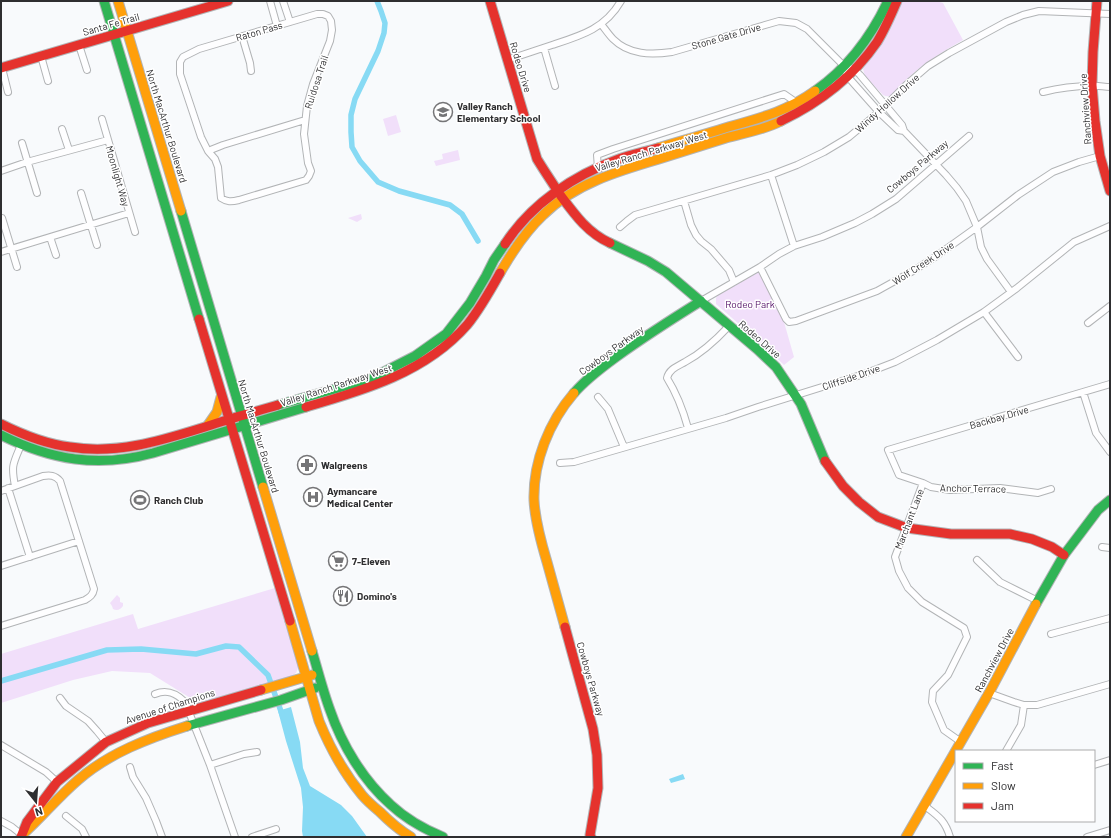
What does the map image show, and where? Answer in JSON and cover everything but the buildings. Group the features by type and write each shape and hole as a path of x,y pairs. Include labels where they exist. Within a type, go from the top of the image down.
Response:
{"main road":[{"path":"104,1 319,721 325,736 343,769 363,796 390,822 411,837"},
{"name":"North MacArthur Boulevard","path":"118,1 336,728 367,778 383,797 406,817 442,837"},
{"name":"Santa Fe Trail","path":"1,68 228,1"},
{"name":"Rodeo Drive","path":"490,1 537,159 575,215 588,229 599,237 648,261 666,272 757,349 776,367 802,404 826,463 843,486 859,502 878,517 907,528 952,534 1010,534 1032,539 1052,547 1064,555"},
{"name":"Valley Ranch Parkway West","path":"1,435 34,450 55,456 86,460 106,460 137,456 232,429 356,387 460,332 477,311 514,249 567,184 619,159 761,118 780,112 798,103 825,84 855,55 869,36 888,1"},
{"name":"Valley Ranch Parkway West","path":"444,341 470,303 505,242 514,230 540,204 560,194 614,172 774,125 797,114 820,100 863,61 883,33 897,1"},
{"name":"Ranchview Drive","path":"1097,1 1092,86 1100,156 1110,191"},
{"path":"761,118 764,128"},
{"path":"662,147 665,157"},
{"name":"Cowboys Parkway","path":"590,836 598,788 598,755 592,722 538,530 534,501 536,476 542,449 551,427 562,409 580,386 606,364 700,301"},
{"name":"Valley Ranch Parkway West","path":"1,424 25,436 47,443 80,449 103,449 136,446 173,437 242,415 356,387"},
{"path":"208,425 218,413 222,396"},
{"path":"22,445 25,436"},
{"path":"136,446 137,456"},
{"name":"Ranchview Drive","path":"956,750 1064,555 1098,510 1110,500"},
{"path":"268,547 280,543"},
{"name":"Avenue of Champions","path":"22,836 26,822 57,782 106,742 148,723 306,676 319,675"},
{"path":"22,836 73,783 110,758 149,738 171,730 271,703 322,685"},
{"name":"Ranchview Drive","path":"906,837 955,753"}],"street":[{"path":"270,1 277,26"},
{"path":"283,1 290,22"},
{"path":"507,60 590,32 613,14 620,1"},
{"name":"Windy Hollow Drive","path":"620,227 635,215 771,175 824,152 849,137 887,106 906,85 928,66 1006,22 1023,15 1039,11 1110,14"},
{"name":"Raton Pass","path":"208,152 201,137 180,74 180,62 183,57 193,51 308,16 323,14 328,16 331,21 332,30"},
{"name":"Stone Gate Drive","path":"601,24 613,40 631,51 642,54 672,52 779,21 796,23 807,29 887,106 902,125 904,131 957,188 963,197 977,227 981,247 987,259 1010,292"},
{"name":"Ruidosa Trail","path":"208,152 215,159 218,167 221,198 230,202 259,195 304,180 310,176 311,171 304,134 307,106 313,84 330,41 332,30"},
{"path":"242,36 251,71"},
{"path":"79,45 87,70"},
{"path":"544,48 555,86"},
{"path":"41,56 48,81"},
{"path":"1,68 8,92"},
{"name":"Stone Gate Drive","path":"851,73 879,112 898,130 904,131"},
{"path":"1043,92 1058,88 1092,86 1110,87"},
{"path":"598,168 597,155 613,149 784,94 798,103"},
{"path":"102,119 108,140"},
{"path":"208,152 223,145 305,120"},
{"path":"62,129 69,150"},
{"name":"Cowboys Parkway","path":"700,301 794,246 848,226 872,214 896,199 920,180 936,164 969,136"},
{"name":"Moonlight Way","path":"1,171 27,162 108,140 129,213 1,252"},
{"path":"22,143 37,193"},
{"name":"Wolf Creek Drive","path":"760,267 786,319 789,322 796,321 877,291 913,271 977,227 1018,195 1053,172 1100,156"},
{"path":"771,175 794,246"},
{"path":"81,193 97,245"},
{"path":"684,201 696,235 711,249 729,270 734,282"},
{"path":"129,213 135,232"},
{"path":"2,218 17,268"},
{"name":"Cliffside Drive","path":"560,463 574,462 726,418 864,374 895,362 937,340 984,312 1074,242 1110,226"},
{"path":"50,237 56,255"},
{"path":"1088,323 1110,306"},
{"path":"984,312 1018,357"},
{"path":"688,428 680,403 667,378 668,374 712,344 729,326"},
{"name":"Backbay Drive","path":"888,450 1110,384"},
{"path":"1083,392 1096,433 1110,452"},
{"path":"598,397 608,409 624,447"},
{"path":"15,486 12,474 13,464 22,445"},
{"name":"Anchor Terrace","path":"888,450 899,475 931,487 950,490 1000,488 1038,493 1051,489"},
{"path":"1,491 43,476 54,476 60,481 94,593 85,600 1,626"},
{"name":"Marchant Lane","path":"923,483 895,557 899,571 908,588 922,602 964,628 967,637 948,675 933,691 932,702 944,730 961,742"},
{"path":"8,488 30,557"},
{"path":"1,566 79,542"},
{"path":"1102,547 1110,548"},
{"path":"977,560 1000,582 1038,601"},
{"path":"1051,634 1110,618"},
{"path":"989,693 1024,705 1037,705 1110,684"},
{"path":"155,694 166,691 174,693 185,702 210,765 235,837"},
{"path":"60,698 66,706 88,721 106,742"},
{"path":"1007,750 1021,724 1024,705"},
{"path":"1,746 46,772 57,782"},
{"path":"210,765 244,754 257,752"},
{"path":"1095,765 1110,760"},
{"path":"130,767 133,777 146,798 162,837"},
{"path":"925,806 941,818 950,837"},
{"path":"66,816 82,830 86,837"},
{"path":"1,821 12,827 22,836"},
{"path":"252,837 276,829"},
{"path":"1087,837 1110,830"}],"green space":[{"path":"902,1 936,1 943,3 963,40 925,64 905,81 893,95 887,96 883,95 865,76 863,69 881,44"},
{"path":"396,115 401,132 388,136 383,119"},
{"path":"458,150 460,160 436,166 434,161 443,159 442,154"},
{"path":"361,214 362,219 357,222 348,218"},
{"name":"Rodeo Park","path":"759,272 782,315 794,357 784,365 716,304 716,298 718,295"},
{"path":"275,588 299,666 296,673 292,676 200,704 150,673 112,671 73,680 1,703 1,654 133,614 138,629"},
{"path":"117,595 120,598 120,602 123,603 123,606 117,610 113,609 110,603"}],"water":[{"path":"291,707 300,742 303,768 310,786 341,805 352,816 367,837 303,837 303,807 301,788 278,711"},
{"path":"683,774 685,779 671,783 669,779"}],"waterway":[{"path":"377,1 385,23 384,33 378,51 355,99 351,115 352,147 360,161 378,182 399,191 450,205 462,214 478,241"},
{"path":"1,681 107,650 141,649 196,654 226,646 239,647 268,675 283,717"}],"traffic: fast":[{"path":"104,1 199,319"},
{"path":"815,91 838,72 858,51 874,27 888,1"},
{"path":"181,211 263,487"},
{"path":"610,243 648,261 666,272 757,349 776,367 801,404 825,461"},
{"path":"278,405 370,379 415,356 446,334 470,303 494,260 505,244"},
{"path":"574,393 589,378 616,357 701,301"},
{"path":"1,435 20,444 57,456 75,459 113,460 133,458 153,453 306,407"},
{"path":"1036,604 1064,555 1098,510 1110,500"},
{"path":"312,651 325,696 335,723 354,761 371,785 397,810 429,831 443,837"},
{"path":"187,726 281,700 315,688"}],"traffic: slow":[{"path":"118,1 181,211"},
{"path":"658,148 772,114 794,104 815,91"},
{"path":"500,273 509,257 530,228 555,204 568,195 597,180 628,168 726,138 761,129 781,121"},
{"path":"565,627 539,531 534,500 534,486 536,471 544,443 557,417 574,393"},
{"path":"208,425 217,412 221,397"},
{"path":"263,487 312,651"},
{"path":"956,750 989,693 1036,604"},
{"path":"290,621 319,721 338,760 355,787 366,799 402,832 411,837"},
{"path":"261,690 312,675"},
{"path":"22,835 90,770 130,747 187,726"},
{"path":"906,837 955,752"}],"traffic: jam":[{"path":"1,68 228,1"},
{"path":"490,1 537,159 561,196 577,217 595,234 610,243"},
{"path":"781,121 822,97 857,67 877,42 897,1"},
{"path":"1097,1 1092,85 1100,156 1110,191"},
{"path":"505,244 527,216 555,192 570,182 586,173 619,159 658,148"},
{"path":"306,407 372,386 414,367 433,355 451,341 467,325 481,306 500,273"},
{"path":"199,319 290,621"},
{"path":"1,424 52,444 88,449 123,448 157,441 278,405"},
{"path":"825,461 843,486 859,502 878,517 907,528 951,534 1010,534 1032,539 1052,547 1064,555"},
{"path":"565,627 593,729 597,755 598,788 590,835 591,837"},
{"path":"21,837 27,822 57,782 106,742 148,723 261,690"}],"place":[{"name":"Valley Ranch Elementary School","path":"443,112"},
{"name":"Walgreens","path":"307,465"},
{"name":"Aymancare Medical Center","path":"313,497"},
{"name":"Ranch Club","path":"140,500"},
{"name":"7-Eleven","path":"338,561"},
{"name":"Domino's","path":"343,596"}]}
